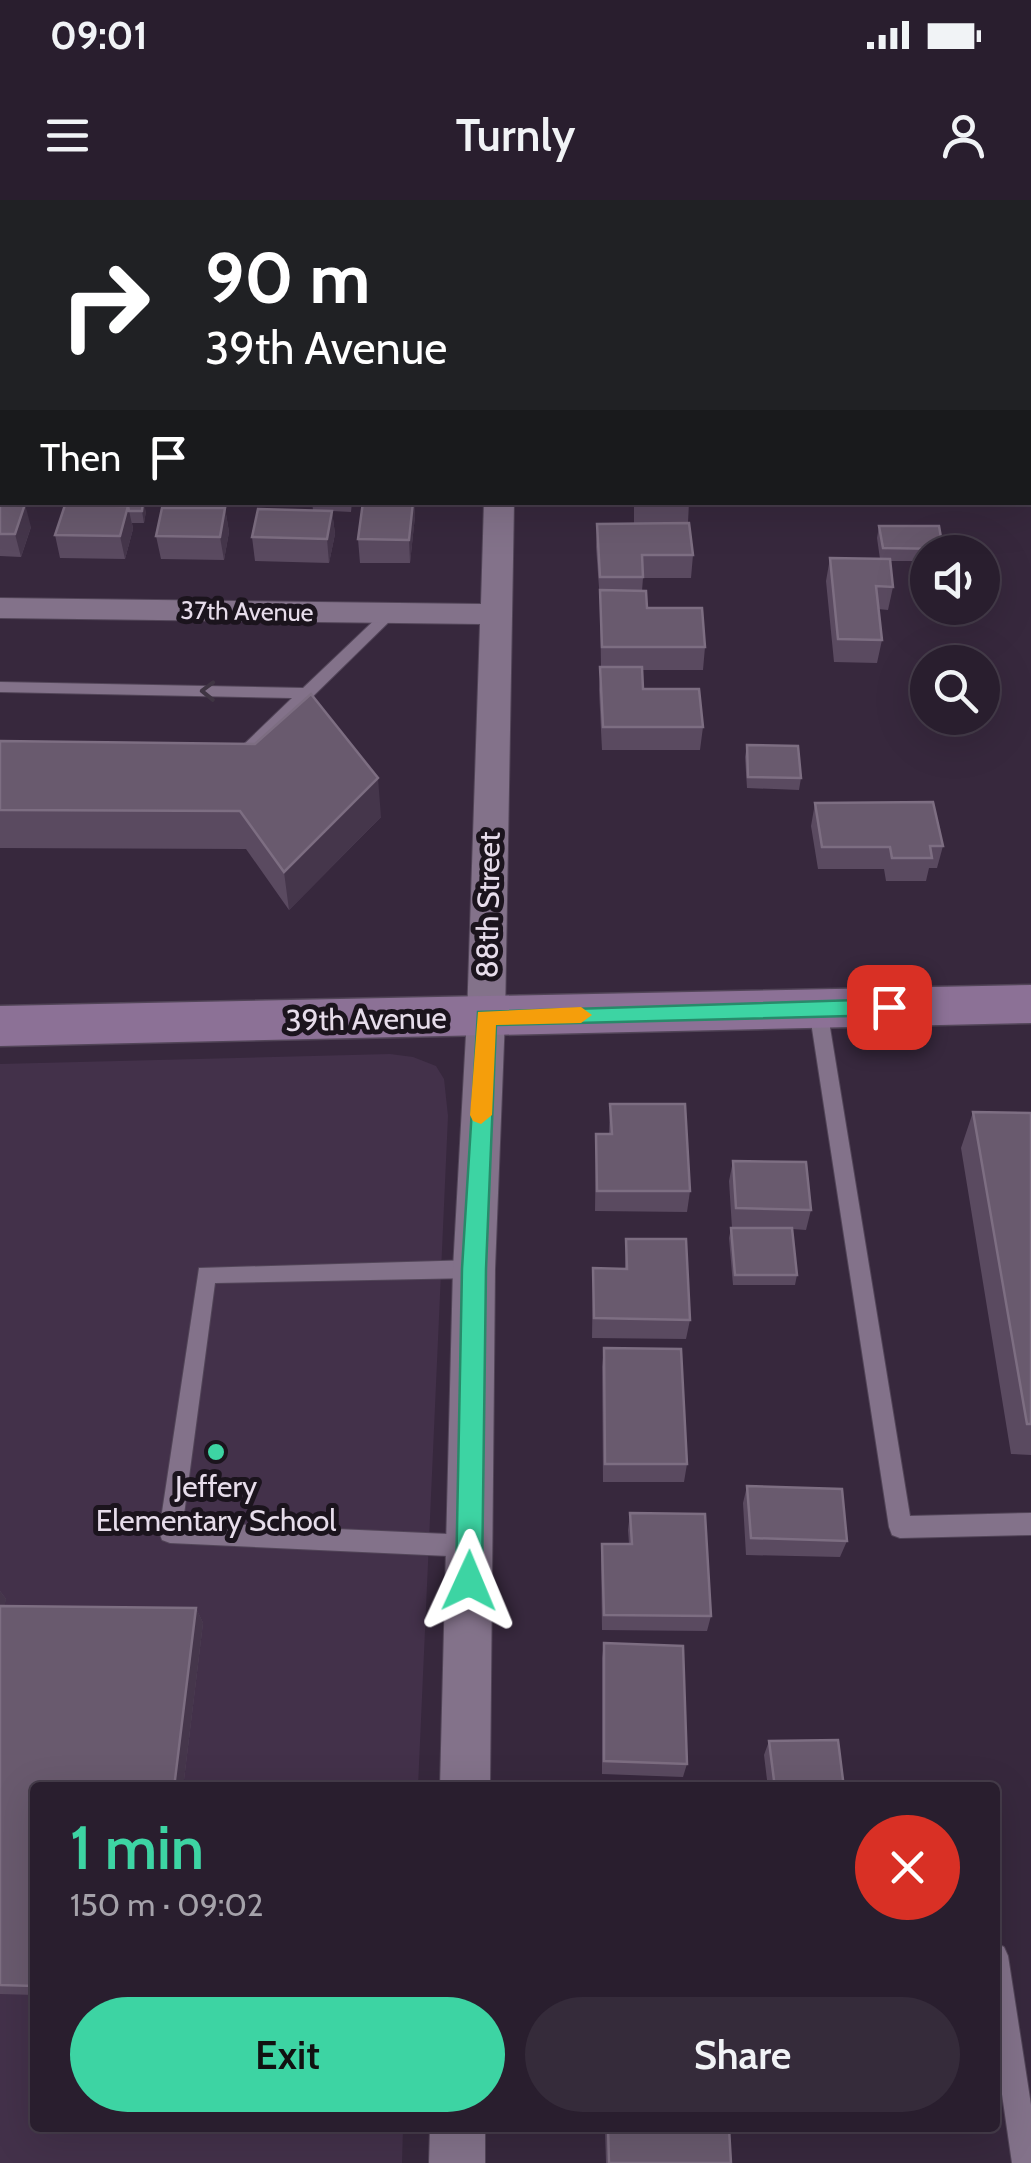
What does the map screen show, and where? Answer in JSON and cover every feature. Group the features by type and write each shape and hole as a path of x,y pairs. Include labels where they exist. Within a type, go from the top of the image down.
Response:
{"main road":[{"name":"39th Avenue","path":"0,1026 1031,1004"}],"street":[{"name":"88th Street","path":"465,1782 474,1269 486,1017 499,505"},
{"name":"37th Avenue","path":"0,608 494,614"},
{"path":"457,2163 458,2132"}],"lane":[{"path":"206,756 242,756 390,613"},
{"path":"0,687 306,694"},
{"path":"818,1009 900,1526 1031,1524"},
{"path":"470,1546 170,1532 206,1274 474,1269"},
{"path":"1000,1989 1026,2163"}],"shaded area":[{"name":"Jeffery Elementary School","path":"390,1054 436,1066 444,1079 448,1116 418,1782 30,1782 30,2132 403,2132 402,2163 0,2163 0,1064"}],"building":[{"path":"0,505 25,505 15,534 0,534"},
{"path":"65,505 128,506 120,536 55,535"},
{"path":"143,505 142,511 129,511 128,506 122,506"},
{"path":"363,505 413,505 409,540 358,539"},
{"path":"162,508 225,508 220,537 156,536"},
{"path":"258,509 332,511 327,539 252,537"},
{"path":"689,523 693,555 642,555 643,577 600,577 597,524"},
{"path":"879,526 939,526 941,535 910,535 910,548 883,548"},
{"path":"830,558 890,559 893,587 876,586 882,640 838,639"},
{"path":"600,590 646,591 647,608 702,608 705,647 602,647"},
{"path":"600,667 642,667 643,689 699,689 703,727 603,727"},
{"path":"311,694 378,778 284,872 240,811 0,810 0,741 255,744"},
{"path":"747,745 798,746 801,778 748,777"},
{"path":"933,802 943,846 930,846 932,858 892,858 890,847 822,847 815,803"},
{"path":"610,1104 685,1104 690,1191 597,1191 596,1134 612,1134"},
{"path":"973,1112 1031,1113 1031,1424 1027,1424"},
{"path":"733,1161 806,1162 811,1210 736,1208"},
{"path":"731,1228 792,1228 797,1275 735,1275"},
{"path":"626,1239 686,1239 690,1320 594,1318 593,1268 627,1269"},
{"path":"604,1348 681,1349 687,1464 605,1464"},
{"path":"747,1486 842,1489 847,1541 751,1538"},
{"path":"630,1513 705,1514 711,1616 604,1615 602,1544 632,1544"},
{"path":"0,1606 196,1608 175,1782 30,1782 30,1986 0,1985"},
{"path":"604,1643 683,1646 687,1764 604,1761"},
{"path":"838,1740 843,1782 774,1782 769,1741"},
{"path":"608,2132 729,2132 731,2163 609,2163"}],"slow traffic":[{"path":"481,1115 486,1017 581,1015"}],"place":[{"name":"Jeffery Elementary School","path":"216,1452"}],"route":[{"path":"469,1581 474,1269 486,1017 889,1007"}]}
